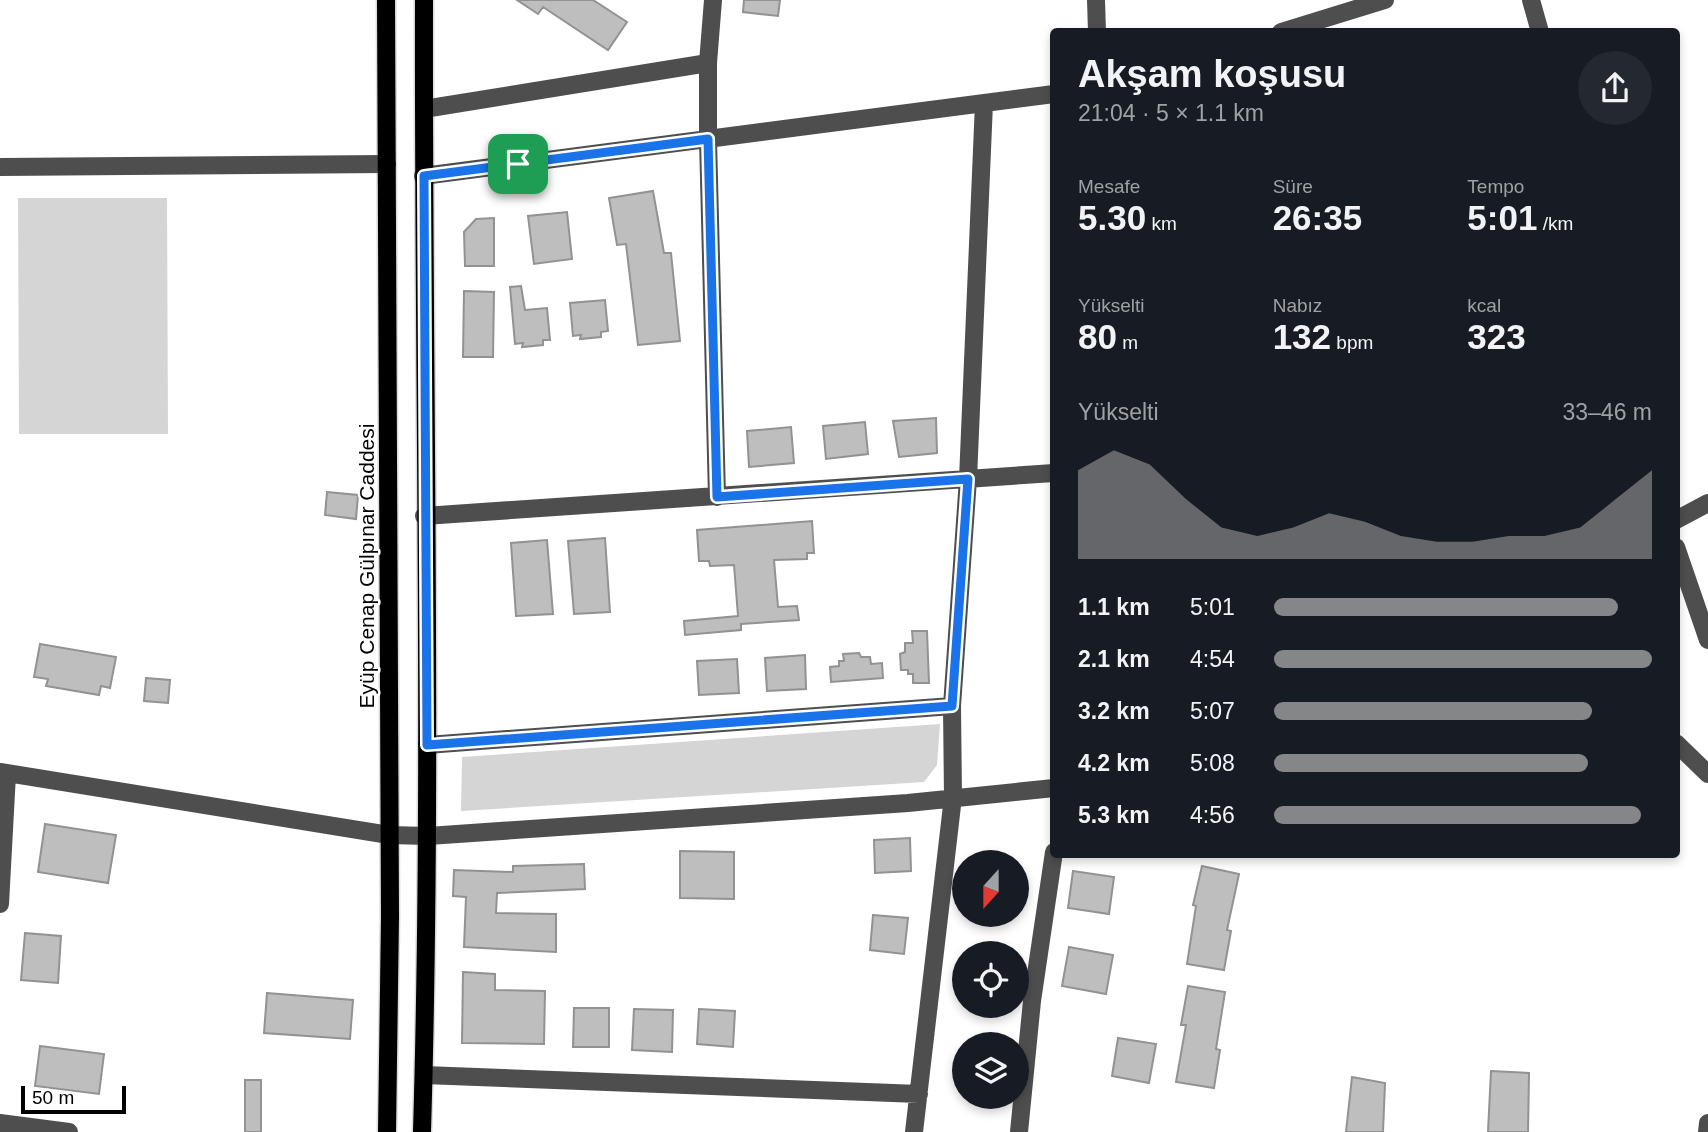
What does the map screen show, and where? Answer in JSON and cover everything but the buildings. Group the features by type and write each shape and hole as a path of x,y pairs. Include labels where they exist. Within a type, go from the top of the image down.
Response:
{"main road":[{"name":"Eyüp Cenap Gülpınar Caddesi","path":"386,0 389,835 387,1132"},
{"path":"422,1132 429,836 424,0"}],"street":[{"path":"713,0 708,63 708,139 717,497"},
{"path":"1096,0 1097,28"},
{"path":"1294,28 1385,0"},
{"path":"1531,0 1539,28"},
{"path":"424,109 708,63"},
{"path":"424,176 1050,95"},
{"path":"914,1132 953,797 952,706 968,479 985,103"},
{"path":"0,167 387,164"},
{"path":"425,516 1050,473"},
{"path":"1680,518 1708,503"},
{"path":"1680,559 1708,640"},
{"path":"427,745 952,706"},
{"path":"1680,747 1708,774"},
{"path":"0,904 4,773 389,835 429,836 1050,788"},
{"path":"1019,1132 1032,1001 1053,858"},
{"path":"424,1075 919,1094"},
{"path":"0,1123 69,1132"},
{"path":"1707,1132 1708,1123"}],"shaded area":[{"path":"18,198 167,198 168,434 19,434"},
{"path":"940,724 937,765 924,782 461,811 462,757"}],"route":[{"path":"708,139 717,497 968,479 952,706 427,745 424,176 518,164 708,139"}]}
